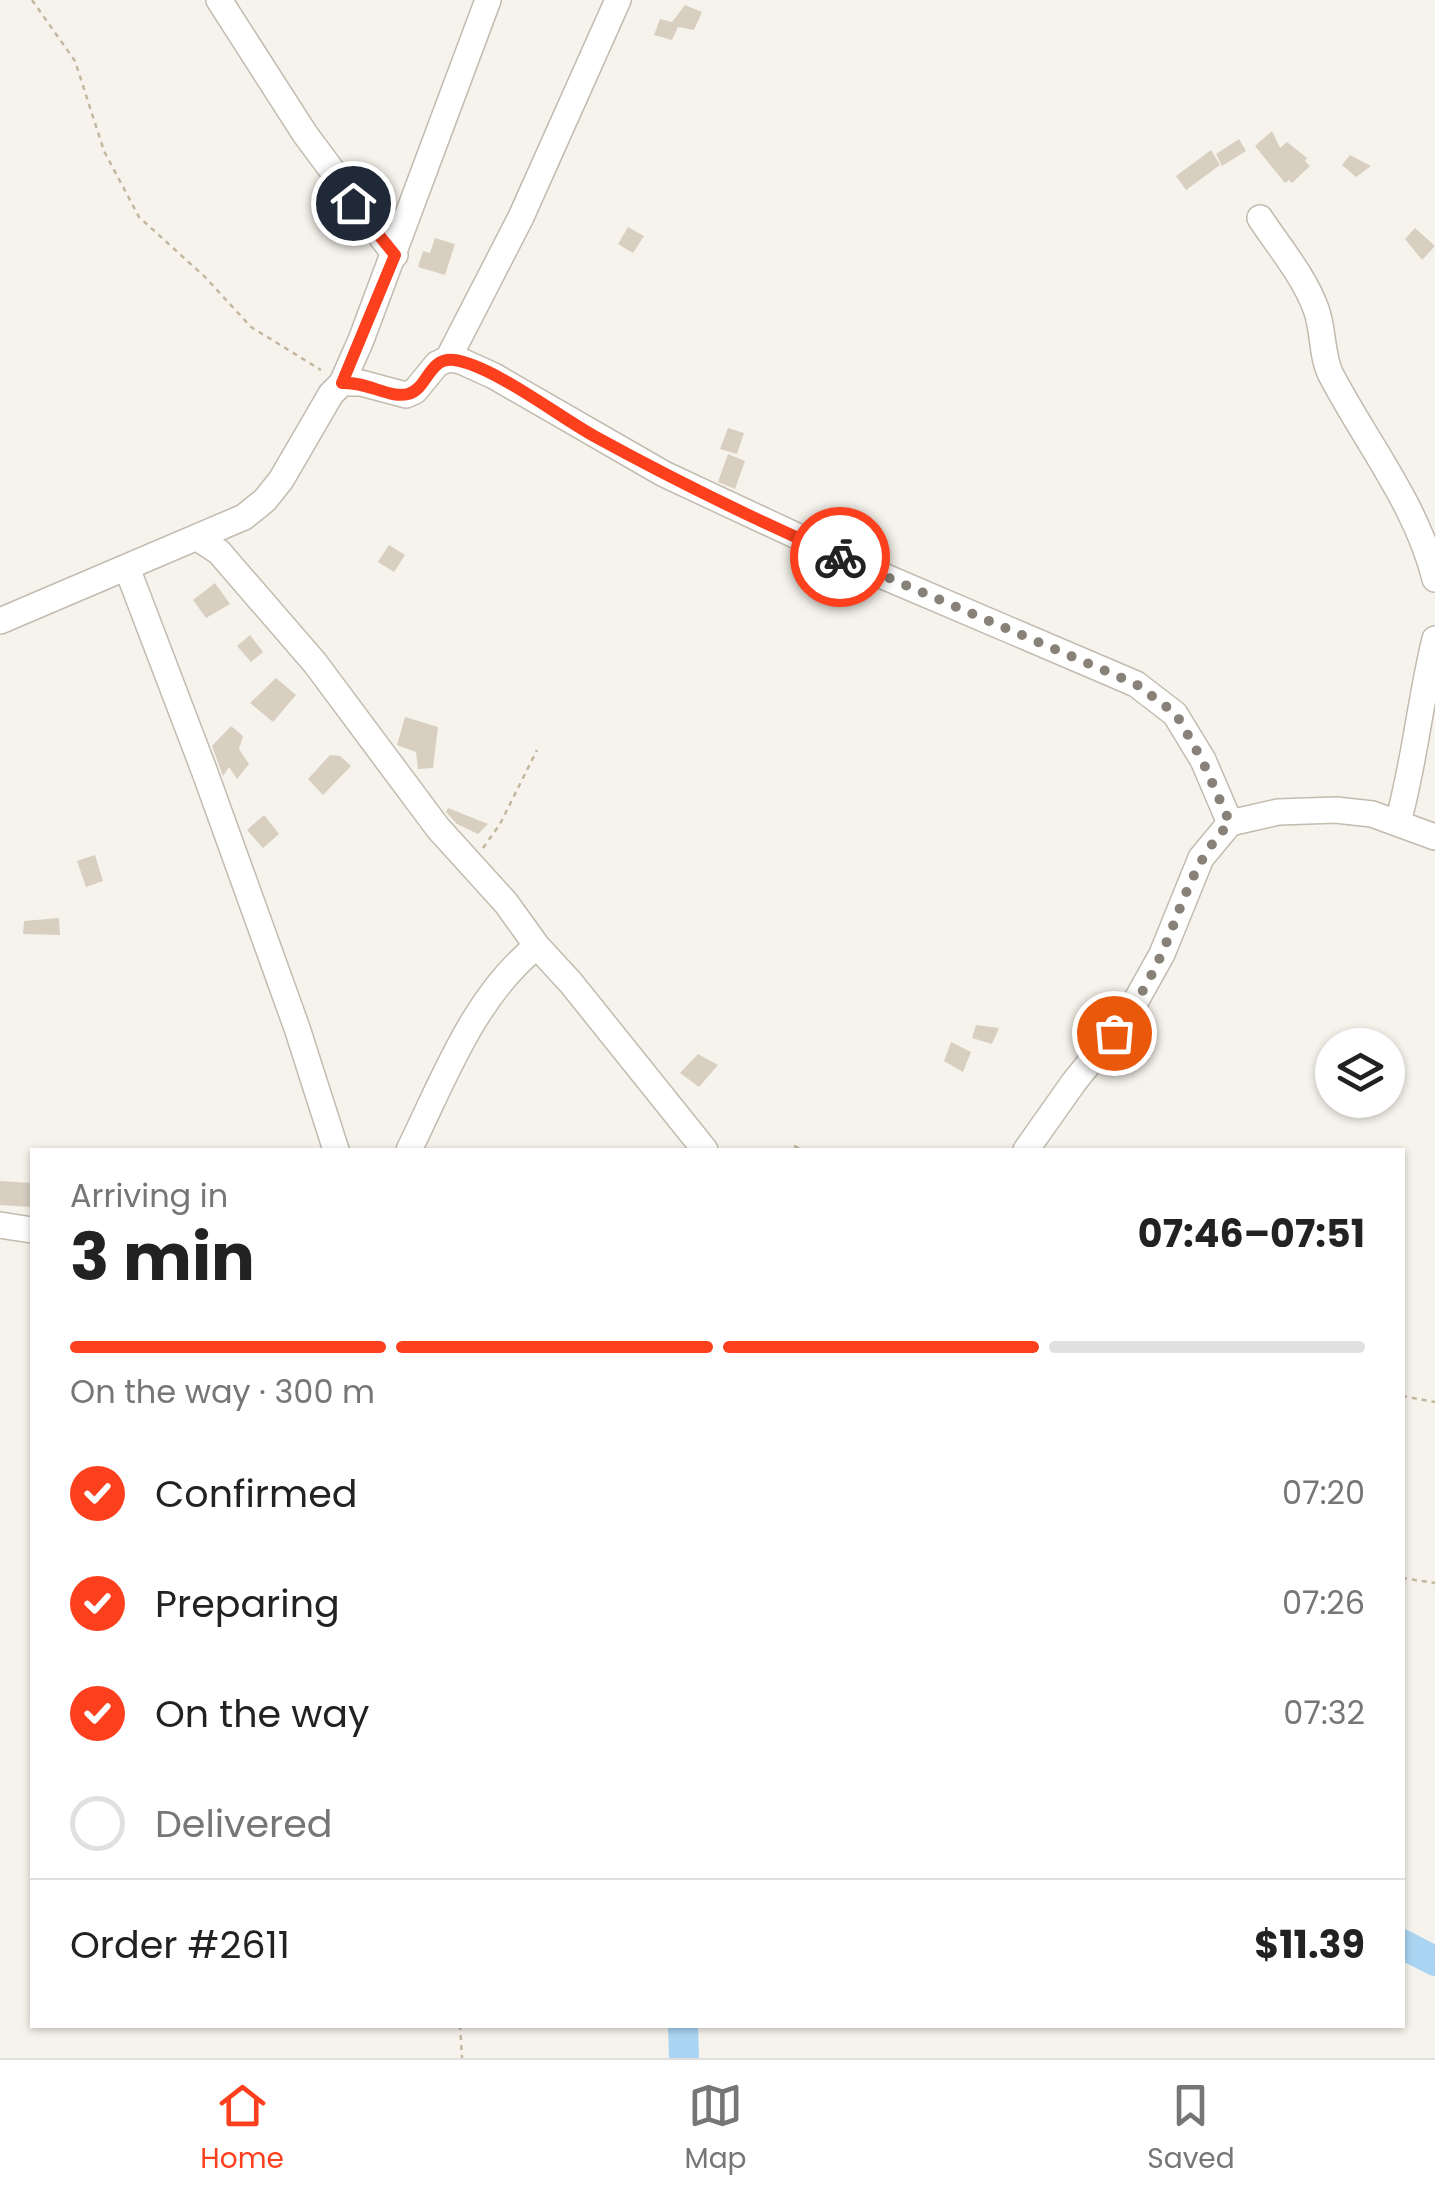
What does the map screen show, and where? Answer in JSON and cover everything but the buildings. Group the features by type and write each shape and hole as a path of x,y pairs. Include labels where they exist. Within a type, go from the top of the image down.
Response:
{"street":[{"path":"219,0 305,134 395,255"},
{"path":"0,621 244,517 281,480 340,384 395,255 488,0"},
{"path":"340,384 361,383 406,395 415,392 429,371 448,359 521,218 618,0"},
{"path":"1260,218 1310,295 1318,312 1328,369 1390,476 1435,579"},
{"path":"448,359 494,376 664,474 803,541 1136,684 1176,714 1230,823"},
{"path":"198,538 219,552 315,663 438,828 506,903 703,1148"},
{"path":"127,568 210,784 335,1148"},
{"path":"1398,822 1435,638"},
{"path":"1417,740 1435,712"},
{"path":"1027,1148 1128,1015 1162,954 1201,858 1230,823 1305,809 1372,814 1435,837"},
{"path":"410,1148 462,1041 510,970 537,946"},
{"path":"0,1225 30,1230"}],"path":[{"path":"32,0 76,61 104,151 139,217 205,277 251,328 340,384"},
{"path":"472,866 500,824 537,750"},
{"path":"794,1146 799,1148"},
{"path":"1405,1397 1435,1402"},
{"path":"1405,1578 1435,1583"},
{"path":"460,2028 462,2058"}],"waterway":[{"path":"1405,1946 1435,1961"},
{"path":"683,2028 684,2058"}],"way so far":[{"path":"840,557 1136,684 1176,714 1187,732 1230,823 1201,858 1162,954 1114,1033"}],"route":[{"path":"353,203 395,255 342,383 361,383 406,395 415,392 437,364 448,359 461,361 664,474 840,557"}]}
